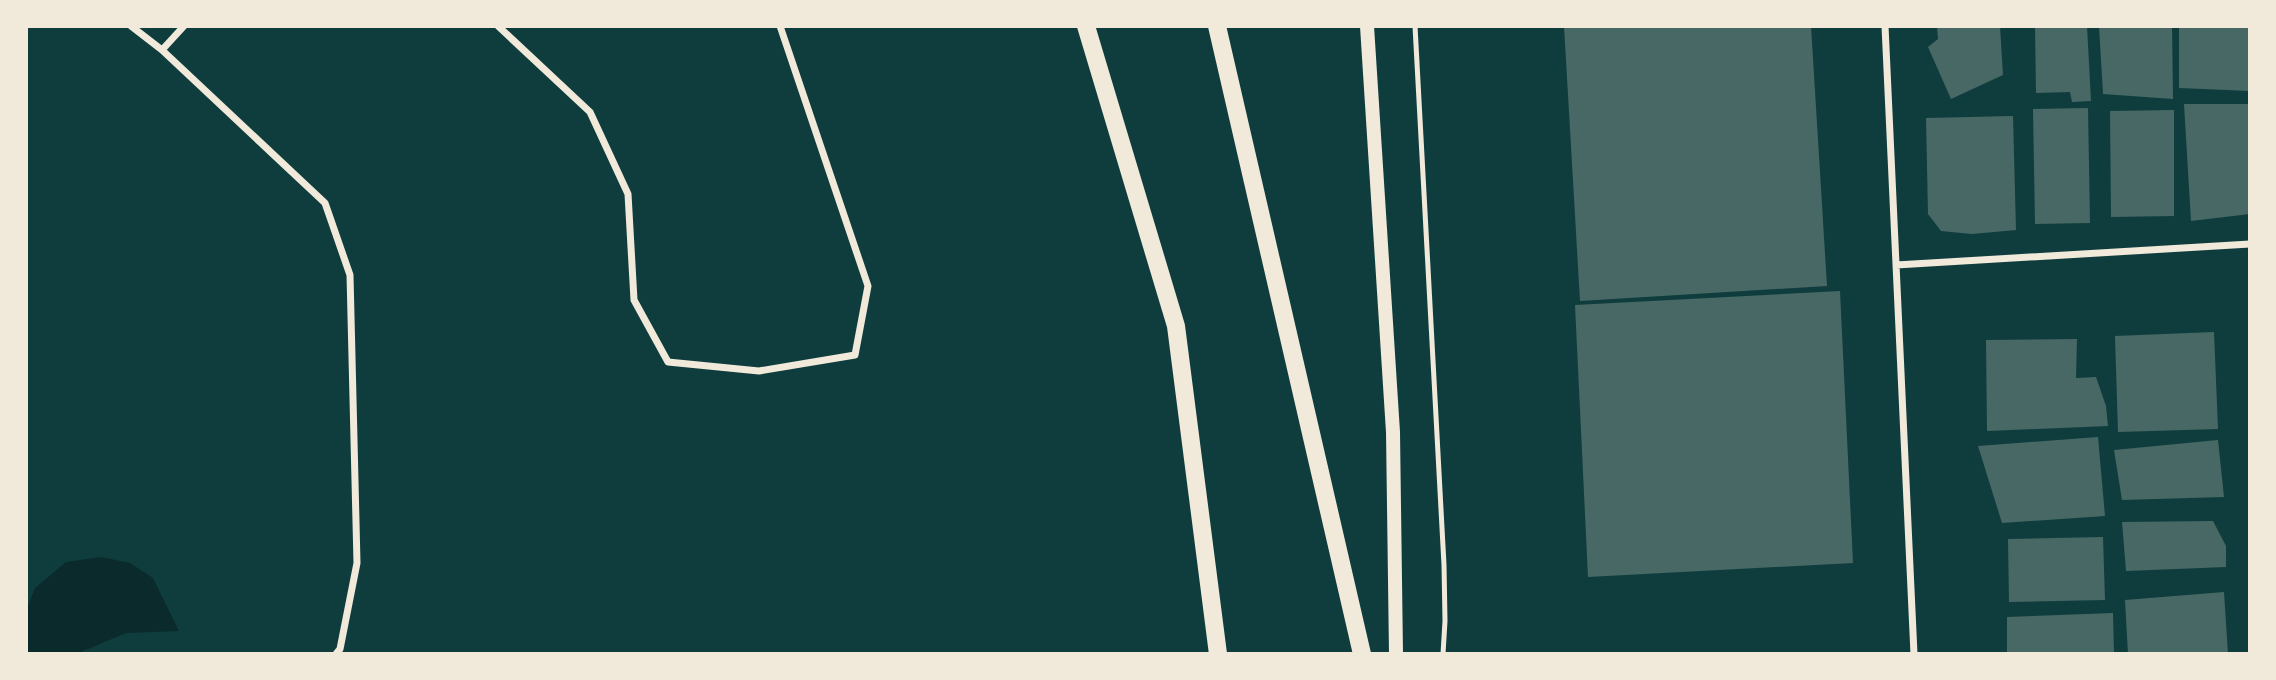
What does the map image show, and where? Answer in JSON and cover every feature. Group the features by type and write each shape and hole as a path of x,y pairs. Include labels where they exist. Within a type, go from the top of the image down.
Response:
{"main road":[{"path":"1086,26 1176,326 1218,654"},
{"path":"1217,26 1362,654"},
{"path":"1367,26 1393,432 1396,654"}],"street":[{"path":"131,26 162,50 325,203 350,275 357,563 340,649 336,654"},
{"path":"162,50 184,26"},
{"path":"498,26 590,112 628,194 634,300 668,362 759,371 855,355 868,286 780,26"},
{"path":"1885,26 1914,654"},
{"path":"1896,265 2250,244"}],"lane":[{"path":"1415,26 1444,565 1443,654"}],"water":[{"path":"101,557 130,563 153,578 179,631 126,633 76,654 26,654 26,611 35,588 66,562"}],"building":[{"path":"1564,26 1811,26 1827,286 1580,301"},
{"path":"1937,26 2000,26 2003,75 1951,99 1928,47 1938,39"},
{"path":"2035,26 2087,26 2091,101 2072,102 2070,92 2036,93"},
{"path":"2099,26 2172,26 2173,99 2103,94"},
{"path":"2179,26 2250,26 2250,91 2179,88"},
{"path":"2184,104 2250,104 2250,214 2191,221"},
{"path":"2088,108 2090,223 2035,224 2033,109"},
{"path":"2174,110 2174,216 2111,217 2110,111"},
{"path":"2013,116 2016,230 1972,234 1941,231 1928,214 1926,118"},
{"path":"1840,291 1853,563 1588,577 1575,305"},
{"path":"2214,332 2218,429 2118,432 2115,336"},
{"path":"2077,339 2076,378 2096,377 2106,406 2108,426 1987,431 1986,340"},
{"path":"2098,437 2105,516 2002,523 1978,446"},
{"path":"2218,440 2224,497 2122,500 2114,450"},
{"path":"2213,521 2226,546 2226,567 2126,571 2122,522"},
{"path":"2103,537 2105,600 2009,602 2008,539"},
{"path":"2224,592 2228,654 2128,654 2125,600"},
{"path":"2113,613 2114,654 2007,654 2007,617"}]}
